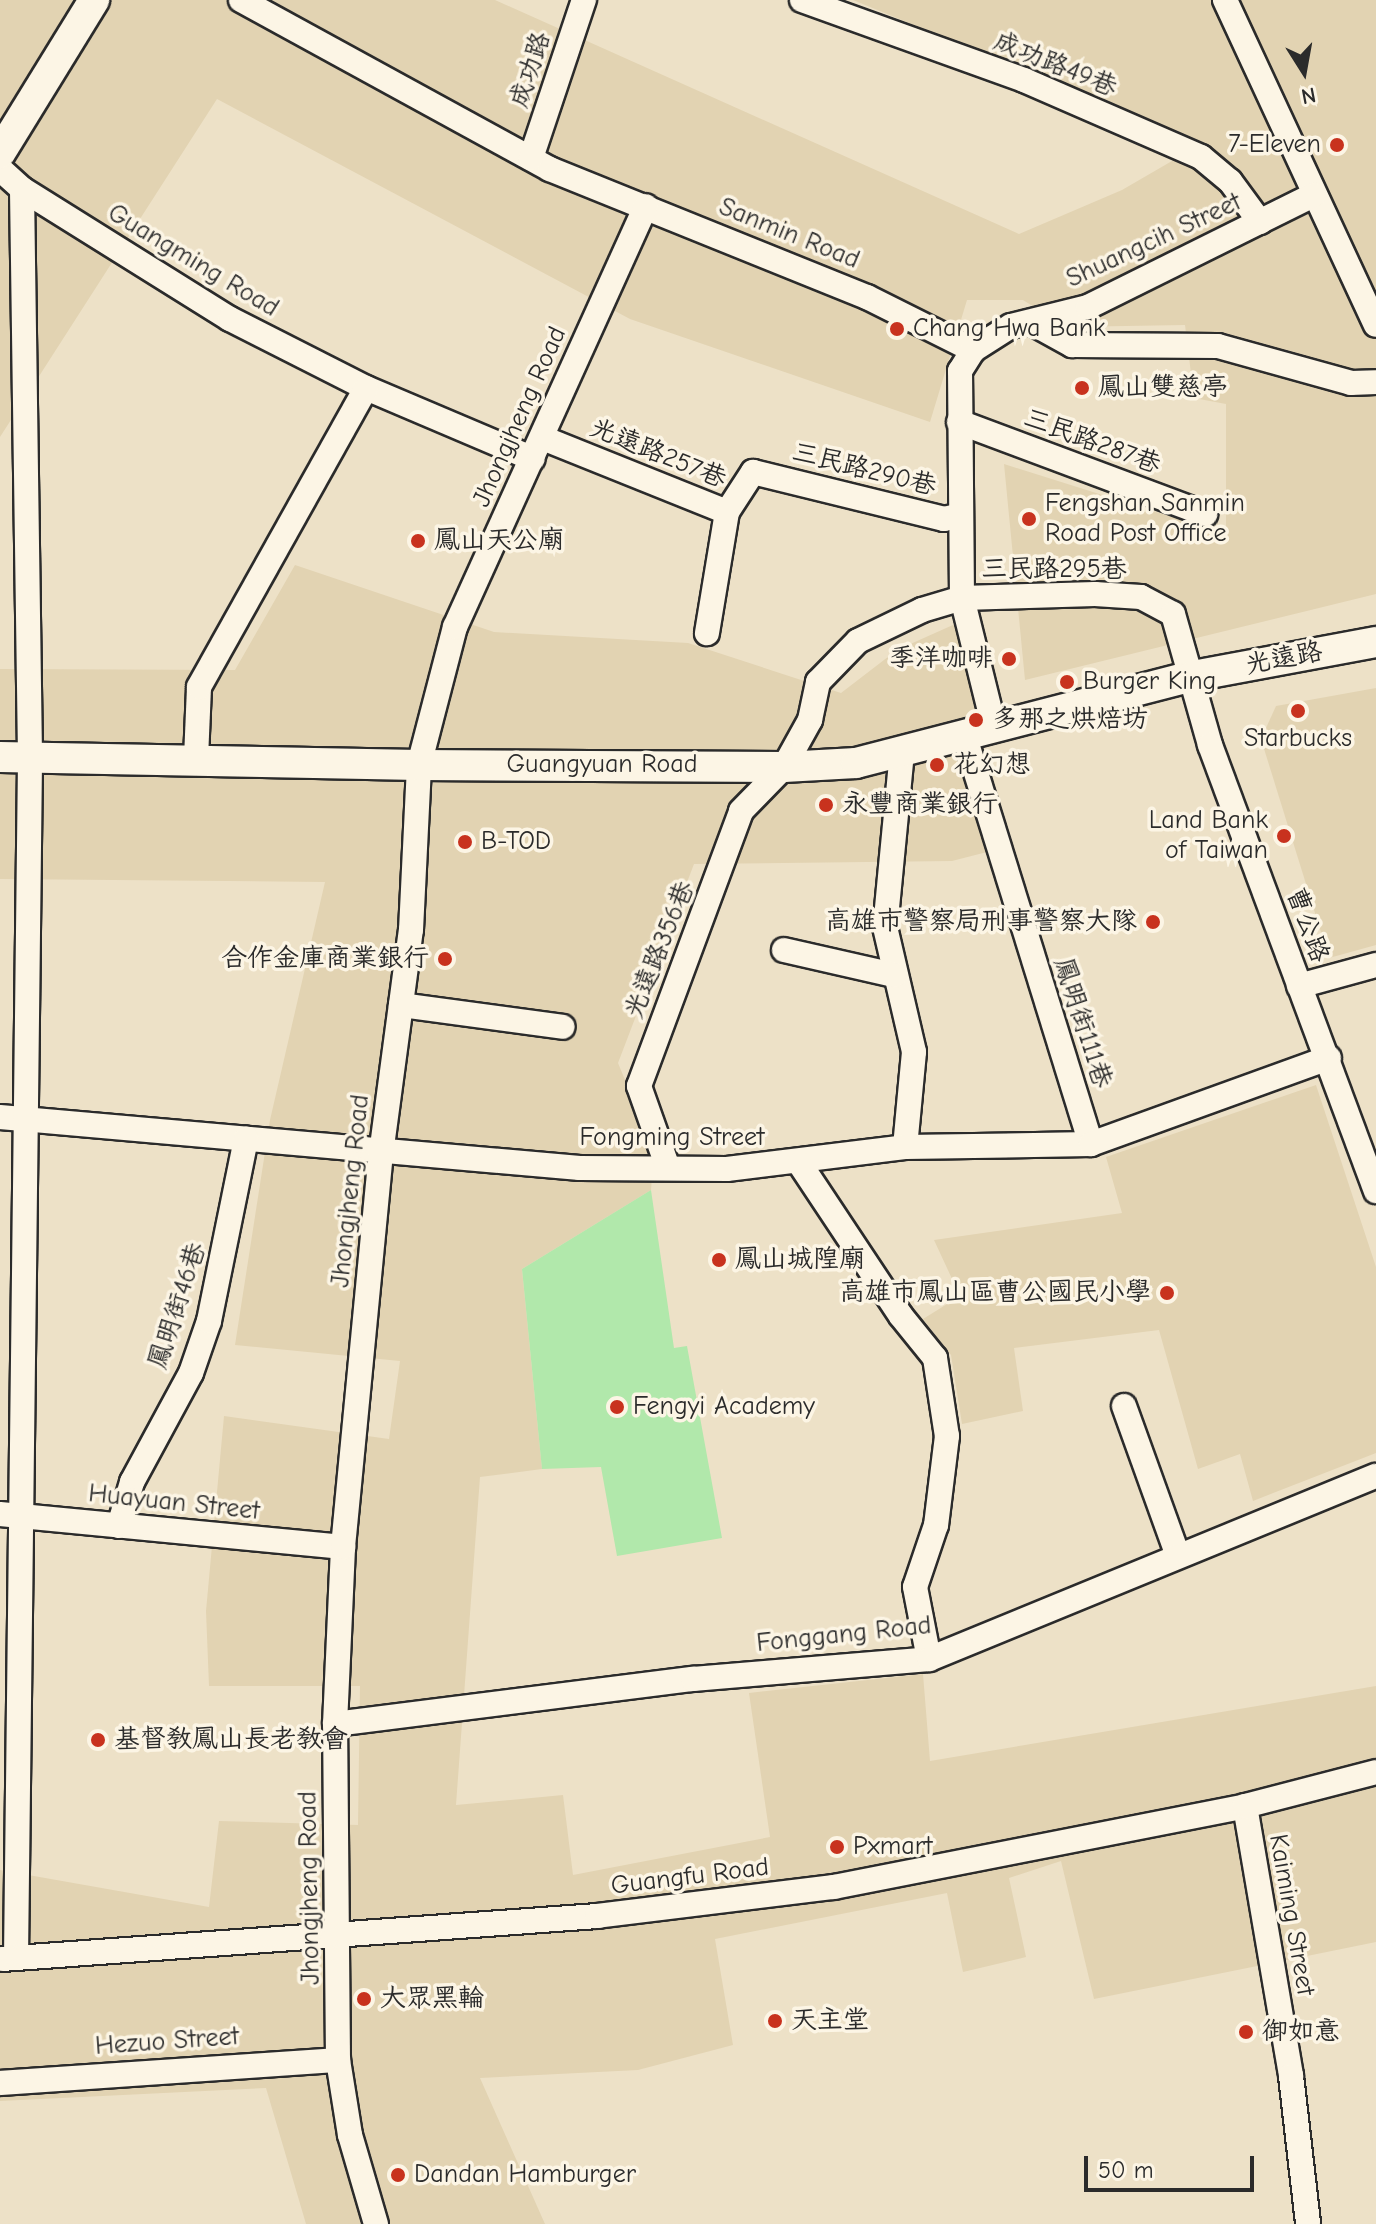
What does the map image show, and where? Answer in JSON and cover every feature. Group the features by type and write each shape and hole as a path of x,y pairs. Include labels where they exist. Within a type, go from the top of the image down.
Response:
{"main road":[{"path":"0,153 94,0"},
{"name":"光遠路","path":"1193,676 1376,642"},
{"name":"Guangyuan Road","path":"0,757 419,765 784,767 856,763 1193,676"}],"street":[{"name":"Sanmin Road","path":"241,0 531,158 867,297 973,350"},
{"name":"成功路","path":"531,158 584,0"},
{"name":"成功路49巷","path":"802,0 1024,80 1201,157 1230,181 1260,222"},
{"path":"1225,0 1376,325"},
{"name":"Guangming Road","path":"0,169 22,189 230,319 366,388 538,448"},
{"path":"8,1959 10,1515 26,1119 30,756 22,189"},
{"name":"Shuangcih Street","path":"973,350 1011,326 1088,307 1314,195"},
{"name":"Jhongjheng Road","path":"376,2224 350,2135 338,2060 340,1937 335,1724 343,1547 381,1154 401,1005 419,765 455,627 646,206"},
{"path":"1032,323 1072,345 1218,346 1351,383 1376,382"},
{"path":"973,350 960,371 962,598 994,727"},
{"path":"196,759 199,687 366,388"},
{"name":"三民路287巷","path":"959,422 1205,514"},
{"name":"光遠路257巷","path":"538,448 727,512 707,633"},
{"name":"三民路290巷","path":"727,512 753,472 944,519 961,515"},
{"name":"三民路295巷","path":"784,767 810,720 818,682 858,641 922,610 962,598 1141,597 1173,614 1193,676"},
{"name":"曹公路","path":"1193,676 1210,745 1299,986 1366,1136 1376,1191"},
{"name":"鳳明街111巷","path":"964,734 1091,1144"},
{"path":"902,752 885,927 914,1052 905,1147"},
{"name":"光遠路356巷","path":"668,1168 639,1086 741,811 784,767"},
{"path":"784,950 894,975"},
{"path":"1299,986 1376,965"},
{"path":"401,1005 563,1027"},
{"name":"Fongming Street","path":"0,1117 381,1154 580,1168 800,1164 905,1147 1091,1144 1329,1058"},
{"name":"鳳明街46巷","path":"119,1526 132,1482 191,1373 209,1321 246,1139"},
{"path":"800,1164 901,1316 935,1358 947,1436 936,1525 915,1587 929,1659"},
{"path":"1124,1406 1178,1556"},
{"name":"Fonggang Road","path":"335,1724 693,1679 929,1659 1376,1476"},
{"name":"Huayuan Street","path":"10,1515 343,1547"},
{"name":"Guangfu Road","path":"8,1959 597,1916 834,1887 1245,1806 1376,1772"},
{"name":"Kaiming Street","path":"1245,1806 1291,2076 1308,2224"},
{"name":"Hezuo Street","path":"0,2083 338,2060"}],"shaded area":[{"path":"0,0 495,0 1019,234 1122,190 1203,143 853,0 1376,0 1376,594 1025,680 1004,464 1226,534 1226,404 1194,398 1185,325 1066,327 1023,300 967,300 930,422 630,319 217,99 0,437"},
{"path":"295,565 494,632 688,643 841,693 897,650 973,616 987,852 952,861 694,864 618,1063 654,1150 651,1190 522,1269 542,1469 480,1477 456,1805 563,1795 573,1875 770,1837 749,1693 923,1674 930,1761 1376,1686 1376,1942 1094,1999 1061,1861 1009,1878 1026,1957 963,1972 947,1893 715,1939 733,2045 638,2070 480,2078 545,2224 306,2224 266,2088 0,2101 0,1870 209,1907 219,1821 358,1825 360,1686 209,1686 206,1611 224,1416 389,1439 400,1361 235,1345 270,1120 325,882 0,879 0,669 235,670"},
{"path":"1376,688 1376,945 1329,958 1261,739 1276,706"},
{"name":"高雄市鳳山區曹公國民小學","path":"1316,1085 1376,1267 1376,1453 1253,1501 1240,1454 1198,1469 1159,1330 1014,1348 1023,1411 962,1424 951,1355 923,1319 960,1296 934,1240 1122,1213 1106,1157"}],"green space":[{"name":"Fengyi Academy","path":"651,1190 674,1348 687,1346 722,1538 617,1556 601,1467 542,1469 522,1269"}],"place":[{"name":"7-Eleven","path":"1337,145"},
{"name":"Chang Hwa Bank","path":"897,329"},
{"name":"鳳山雙慈亭","path":"1082,388"},
{"name":"Fengshan Sanmin Road Post Office","path":"1029,519"},
{"name":"鳳山天公廟","path":"418,541"},
{"name":"季洋咖啡","path":"1009,659"},
{"name":"Burger King","path":"1067,682"},
{"name":"Starbucks","path":"1298,711"},
{"name":"多那之烘焙坊","path":"976,720"},
{"name":"花幻想","path":"937,765"},
{"name":"永豐商業銀行","path":"826,805"},
{"name":"Land Bank of Taiwan","path":"1284,836"},
{"name":"B-TOD","path":"465,842"},
{"name":"高雄市警察局刑事警察大隊","path":"1153,922"},
{"name":"合作金庫商業銀行","path":"445,959"},
{"name":"鳳山城隍廟","path":"719,1260"},
{"name":"高雄市鳳山區曹公國民小學","path":"1167,1293"},
{"name":"Fengyi Academy","path":"617,1407"},
{"name":"基督教鳳山長老教會","path":"98,1740"},
{"name":"Pxmart","path":"837,1847"},
{"name":"大眾黑輪","path":"364,1999"},
{"name":"天主堂","path":"775,2021"},
{"name":"御如意","path":"1246,2032"},
{"name":"Dandan Hamburger","path":"398,2175"}]}
